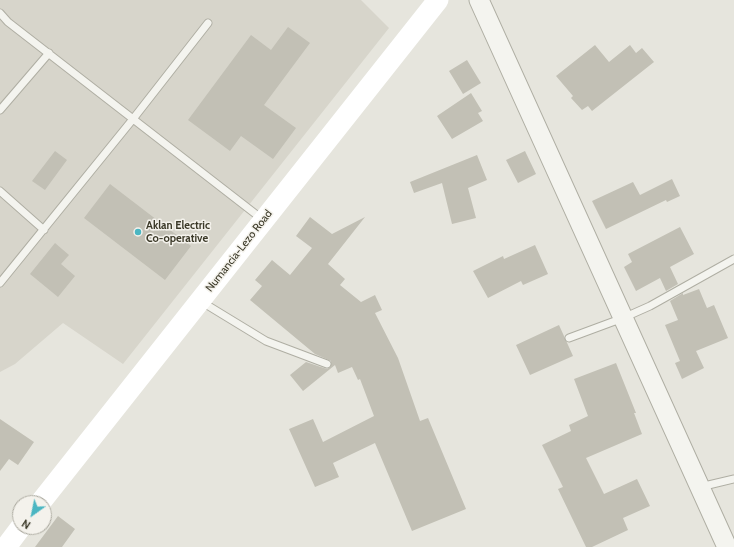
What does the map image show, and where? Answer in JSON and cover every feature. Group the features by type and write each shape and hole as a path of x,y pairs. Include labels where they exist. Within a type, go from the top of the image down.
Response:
{"main road":[{"name":"Numancia-Lezo Road","path":"46,495 438,0"},
{"path":"6,547 15,535"}],"street":[{"path":"479,0 727,547"}],"lane":[{"path":"0,13 4,18 264,220"},
{"path":"0,283 133,119 208,23"},
{"path":"0,110 49,53"},
{"path":"0,191 44,230"},
{"path":"569,338 623,318 650,306 734,258"},
{"path":"200,301 266,341 327,364"},
{"path":"700,487 734,479"}],"shaded area":[{"path":"0,0 361,0 389,28 123,364 63,323 15,364 0,372"}],"building":[{"path":"288,27 310,43 264,105 296,128 273,159 241,136 230,151 188,120 251,35 271,50"},
{"path":"595,45 609,62 630,45 636,53 642,48 654,62 592,111 588,106 582,110 571,98 573,96 556,76"},
{"path":"467,60 481,83 463,94 449,71"},
{"path":"471,93 482,111 478,113 483,121 452,139 437,116"},
{"path":"55,151 67,160 45,190 32,181"},
{"path":"525,151 536,174 518,183 506,160"},
{"path":"477,155 487,180 468,188 476,218 452,224 442,183 414,193 410,182"},
{"path":"672,179 680,196 667,202 666,200 606,229 592,201 633,182 640,195"},
{"name":"Aklan Electric Co-operative","path":"110,184 191,246 165,280 84,218"},
{"path":"310,217 332,234 365,217 328,264 345,279 340,285 361,302 375,295 382,310 375,313 398,358 420,421 428,418 466,509 412,531 375,443 333,463 339,477 315,487 289,429 313,419 323,442 374,416 360,379 358,380 352,367 338,373 335,365 303,391 290,375 306,362 327,369 331,366 331,361 315,354 250,300 262,286 255,280 272,260 290,275 312,248 296,236"},
{"path":"680,227 694,254 670,267 678,284 666,291 660,278 636,291 624,267 632,262 628,254"},
{"path":"55,243 69,255 61,264 75,276 58,297 30,274"},
{"path":"535,245 548,274 523,285 521,281 488,298 473,271 503,256 504,259"},
{"path":"699,289 707,308 714,305 728,338 696,351 704,368 682,379 675,363 680,361 665,325 678,320 670,301 683,293 683,295"},
{"path":"559,325 573,356 530,375 516,345"},
{"path":"616,363 636,413 634,413 642,434 586,458 604,494 637,479 650,506 623,518 628,530 592,547 586,547 558,489 563,487 542,445 571,431 569,425 588,416 574,379"},
{"path":"0,419 34,442 18,465 9,459 0,471"},
{"path":"58,516 75,529 62,547 35,547 44,535 52,535 52,524"}],"place":[{"name":"Aklan Electric Co-operative","path":"138,232"}]}
